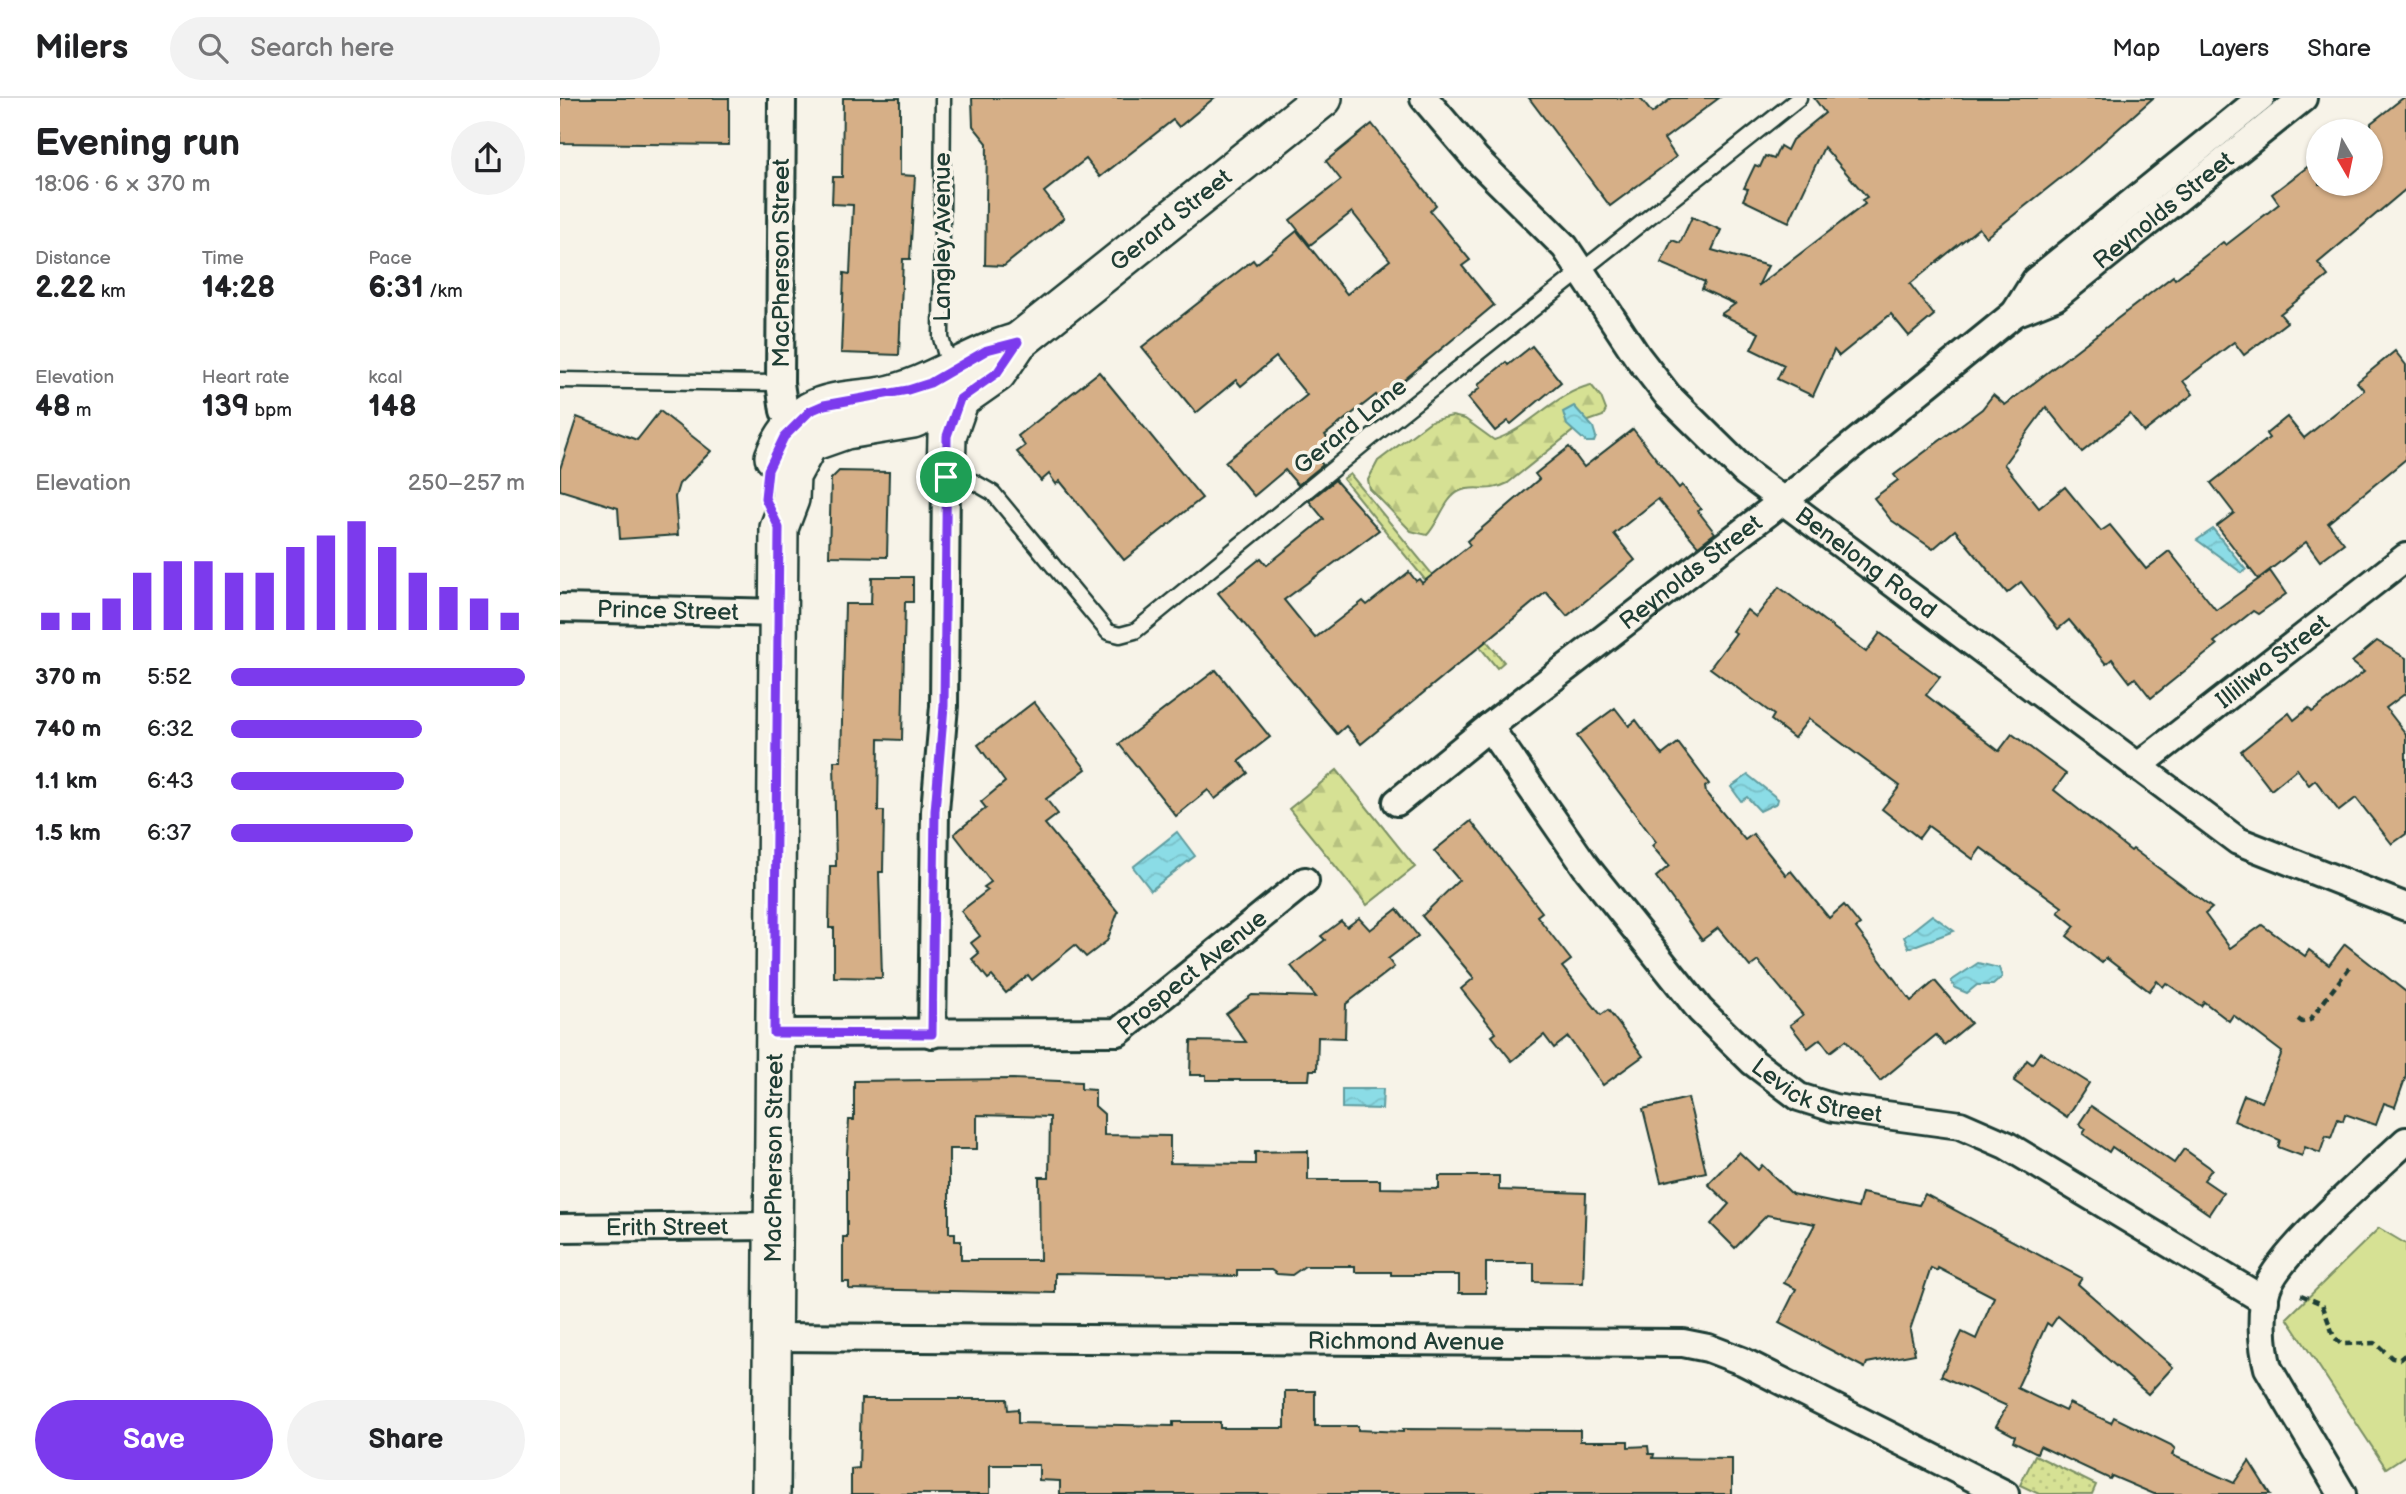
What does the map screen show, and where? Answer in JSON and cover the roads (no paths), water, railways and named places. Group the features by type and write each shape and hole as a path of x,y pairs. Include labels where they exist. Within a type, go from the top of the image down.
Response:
{"main road":[{"name":"Gerard Street","path":"779,528 790,499 792,475 809,443 846,430 913,419 961,382 987,350 1018,342 1323,98"},
{"name":"Gerard Street","path":"779,528 765,498 768,470 784,437 794,424 810,411 824,405 908,390 930,383 961,382"},
{"path":"946,477 947,436 961,382"},
{"name":"MacPherson Street","path":"771,1494 779,528"}],"street":[{"name":"MacPherson Street","path":"782,98 780,383 784,411 794,424"},
{"name":"Benelong Road","path":"1424,98 1476,159 1565,247 1637,356 1668,396 1746,473 2238,841 2406,907"},
{"name":"Reynolds Street","path":"2015,313 2035,281 2261,98"},
{"name":"Reynolds Street","path":"1397,802 2015,313 2055,297 2303,98"},
{"path":"932,1034 935,811 944,706 946,477"},
{"name":"Illiliwa Street","path":"2137,767 2406,557"},
{"name":"Prince Street","path":"560,608 778,613"},
{"name":"Levick Street","path":"1489,727 1586,867 1700,1010 1753,1062 1799,1097 1834,1108 1960,1125 2006,1145 2266,1294"},
{"name":"Prospect Avenue","path":"774,1033 1118,1032 1305,881"},
{"path":"2342,1494 2268,1368 2264,1350 2266,1294 2290,1255 2406,1141"},
{"name":"Erith Street","path":"560,1228 772,1226"},
{"name":"Richmond Avenue","path":"772,1337 1683,1343 1708,1348 1742,1361 2005,1494"}],"lane":[{"name":"Langley Avenue","path":"943,98 942,338 947,357 961,382"},
{"name":"Gerard Lane","path":"946,477 974,482 993,493 1103,627 1108,632 1127,635 1580,270 1799,98"},
{"path":"560,380 780,383"}],"water":[{"path":"1574,406 1593,427 1596,437 1594,442 1586,442 1567,425 1563,412"},
{"path":"2213,529 2246,570 2242,573 2197,540"},
{"path":"1748,775 1778,799 1777,803 1760,811 1747,797 1741,801 1731,787"},
{"path":"1177,832 1195,856 1151,890 1133,867"},
{"path":"1932,915 1954,931 1909,948 1904,937"},
{"path":"1978,963 1999,968 2002,977 1993,985 1977,985 1967,993 1955,988 1951,981"},
{"path":"1342,1089 1383,1089 1382,1109 1342,1108"}]}
